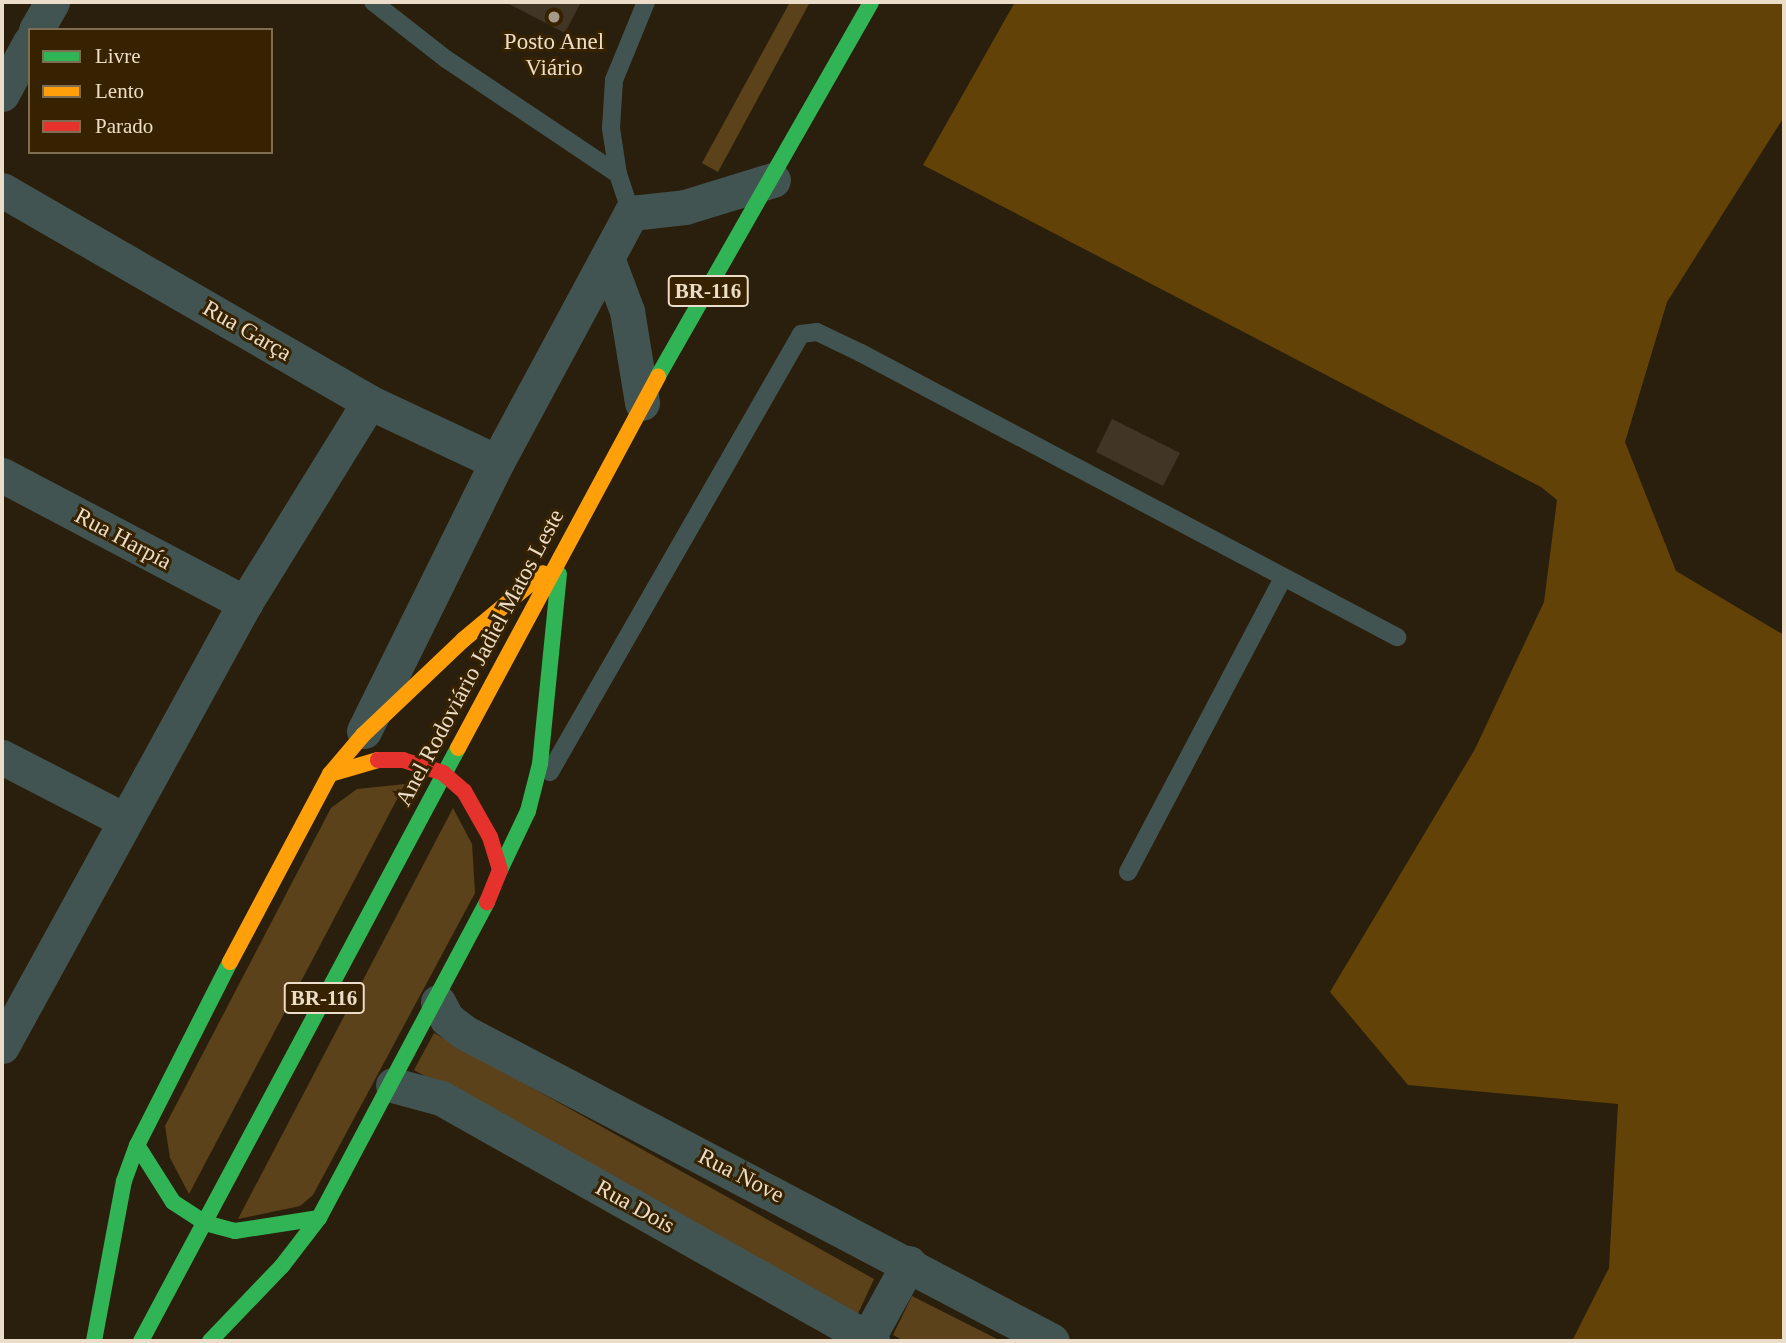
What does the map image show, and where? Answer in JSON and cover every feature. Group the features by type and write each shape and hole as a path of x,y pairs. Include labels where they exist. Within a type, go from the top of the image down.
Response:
{"main road":[{"name":"Anel Rodoviário Jadiel Matos Leste","path":"141,1341 642,403 773,180 871,2"},
{"path":"94,1341 124,1181 137,1144 273,873 330,774 363,735 463,640 561,558"},
{"path":"210,1341 282,1266 319,1219 438,1002 528,811 540,764 561,558"},
{"path":"330,774 378,760 403,760 443,773 481,813 500,870"},
{"path":"137,1144 155,1180 173,1202 205,1223 235,1231 319,1219"}],"street":[{"path":"37,28 52,2"},
{"path":"2,94 28,46"},
{"path":"363,735 497,462 631,213 685,207 773,180"},
{"name":"Rua Garça","path":"2,190 369,401 497,462"},
{"path":"607,258 627,311 642,403"},
{"path":"3,1041 245,603 369,401"},
{"name":"Rua Harpía","path":"2,475 245,603"},
{"path":"2,757 124,820"},
{"name":"Rua Nove","path":"438,1002 447,1018 464,1032 909,1263 1052,1341"},
{"name":"Rua Dois","path":"393,1085 441,1098 869,1340"},
{"path":"869,1340 909,1263"}],"lane":[{"path":"373,2 446,59 618,174"},
{"path":"631,213 618,174 611,128 614,80 646,2"},
{"path":"528,811 801,334 817,332 861,353 1397,637"},
{"path":"1128,872 1283,578"}],"shaded area":[{"path":"790,2 810,2 718,172 702,163"},
{"path":"1015,2 1784,2 1784,117 1667,302 1625,442 1676,571 1784,635 1784,1341 1572,1341 1609,1268 1618,1104 1408,1085 1330,992 1475,749 1544,602 1557,500 1541,487 923,165"},
{"path":"405,784 189,1194 170,1158 165,1126 331,808 357,789"},
{"path":"453,808 472,844 475,893 313,1195 300,1206 238,1219"},
{"path":"434,1033 874,1279 856,1318 414,1070"},
{"path":"912,1296 1001,1341 904,1341 893,1335"}],"building":[{"name":"Posto Anel Viário","path":"505,2 581,2 565,33"},
{"path":"1112,419 1180,453 1163,486 1096,452"}],"traffic: fast":[{"path":"658,376 871,2"},
{"path":"500,870 528,811 540,764 559,574"},
{"path":"141,1341 458,748"},
{"path":"230,962 137,1145 173,1202 205,1223 235,1231 319,1218 487,902"},
{"path":"94,1341 124,1181 137,1145"},
{"path":"210,1341 282,1266 319,1218"}],"traffic: slow":[{"path":"458,748 658,376"},
{"path":"330,774 363,735 463,640 543,573"},
{"path":"230,962 330,774 378,760"}],"traffic: jam":[{"path":"378,760 403,760 443,773 464,791 490,837 500,870 487,902"}],"place":[{"name":"Posto Anel Viário","path":"554,17"}]}
